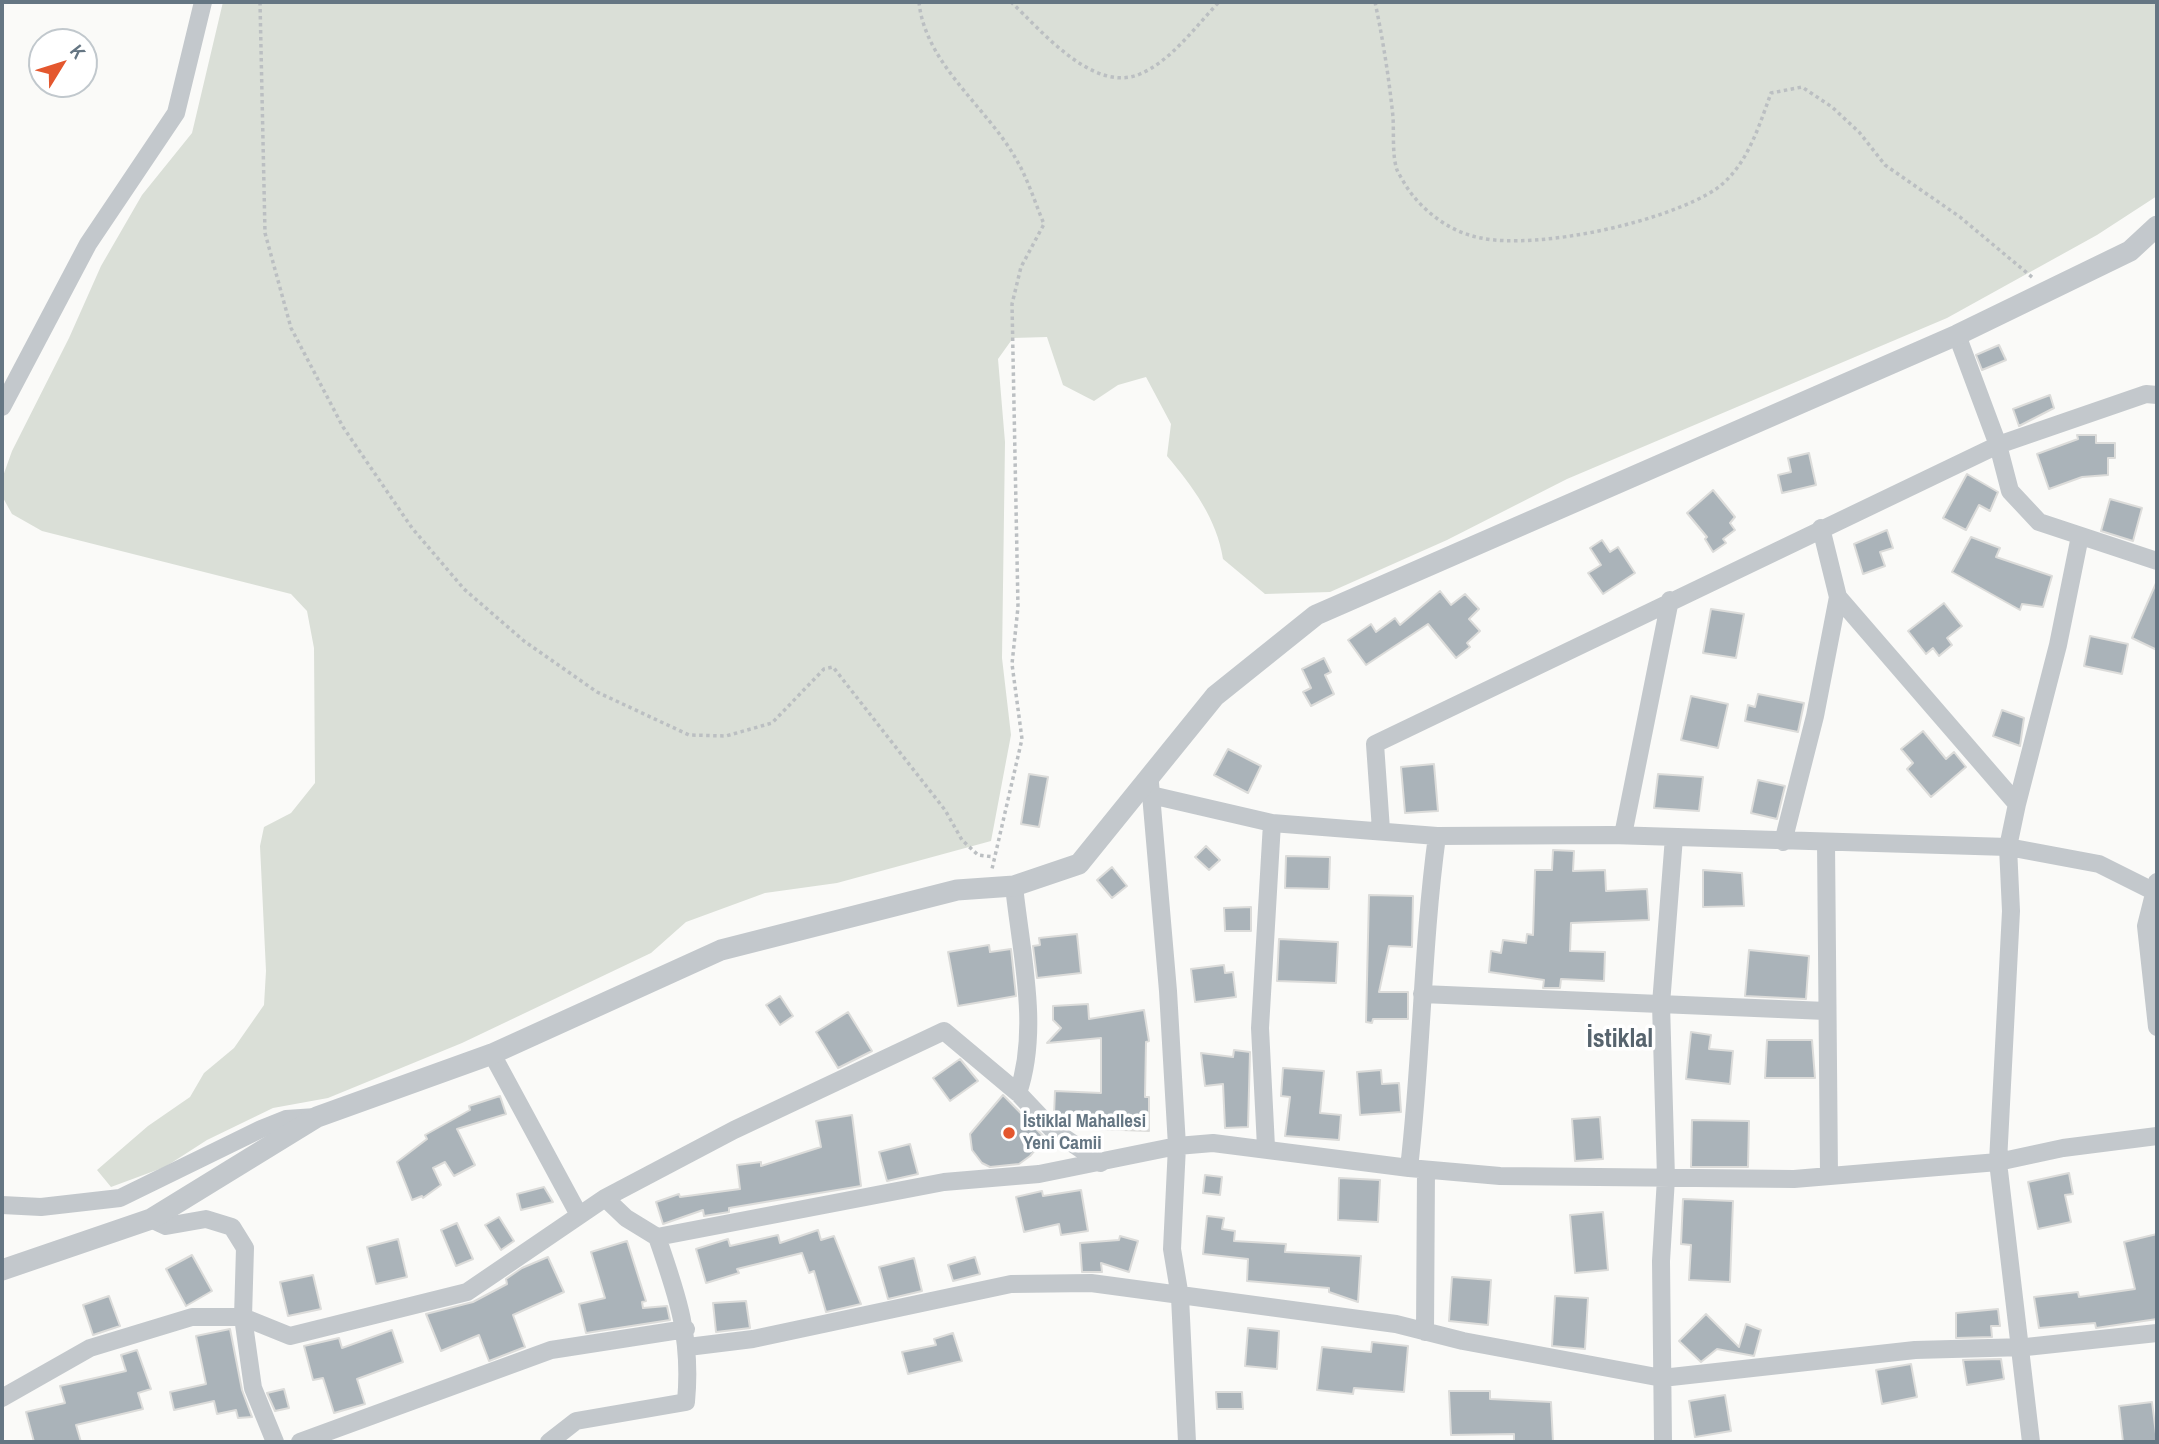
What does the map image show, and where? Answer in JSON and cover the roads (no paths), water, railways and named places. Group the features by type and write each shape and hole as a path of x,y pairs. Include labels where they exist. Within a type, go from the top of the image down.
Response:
{"street":[{"path":"2,407 88,244 176,113 203,2"},
{"path":"2,1270 151,1219 317,1117 492,1054 721,950 957,890 1014,886 1079,864 1150,786 1214,696 1316,615 1957,335 2130,251 2157,226"},
{"path":"1957,335 1998,445 2010,491 2039,522 2157,561"},
{"path":"1381,830 1375,744 1670,600 1998,445 2146,394 2157,395"},
{"path":"1783,842 1815,716 1838,597 1821,528"},
{"path":"2031,1442 1998,1162 2011,911 2008,847 2058,645 2080,536"},
{"path":"1838,597 2017,804"},
{"path":"1623,835 1670,600"},
{"path":"1150,786 1272,823 1437,836 1623,835 2008,847 2099,864 2156,888 2146,926 2157,1027"},
{"path":"1150,786 1168,991 1177,1146 1172,1250 1180,1297 1187,1442"},
{"path":"1265,1147 1261,1028 1272,823"},
{"path":"1425,1332 1417,1169 1427,910 1437,836"},
{"path":"1663,1442 1661,1261 1665,1178 1661,1004 1674,837"},
{"path":"1826,842 1829,1175"},
{"path":"1014,886 1026,1004 1027,1065 1018,1093"},
{"path":"1422,994 1826,1011"},
{"path":"2,1398 90,1348 192,1317 243,1317 290,1336 467,1292 605,1198 734,1130 944,1031 1018,1093 1053,1130 1101,1163"},
{"path":"492,1054 579,1215"},
{"path":"2,1205 41,1207 120,1198 261,1129 286,1119 317,1117"},
{"path":"657,1237 944,1182 1039,1174 1177,1146 1213,1143 1265,1147 1417,1169 1500,1175 1794,1179 1998,1162 2063,1148 2157,1136"},
{"path":"549,1442 576,1421 686,1402 687,1338 657,1237 626,1218 605,1198"},
{"path":"151,1219 166,1226 206,1219 232,1227 245,1248 243,1317 253,1388 275,1442"},
{"path":"300,1442 551,1350 687,1338 754,1339 1011,1284 1091,1283 1396,1324 1662,1378 1915,1350 2021,1347 2157,1333"}],"place":[{"name":"İstiklal Mahallesi Yeni Camii","path":"1009,1133"}],"district":[{"name":"İstiklal","path":"1620,1040"}]}
